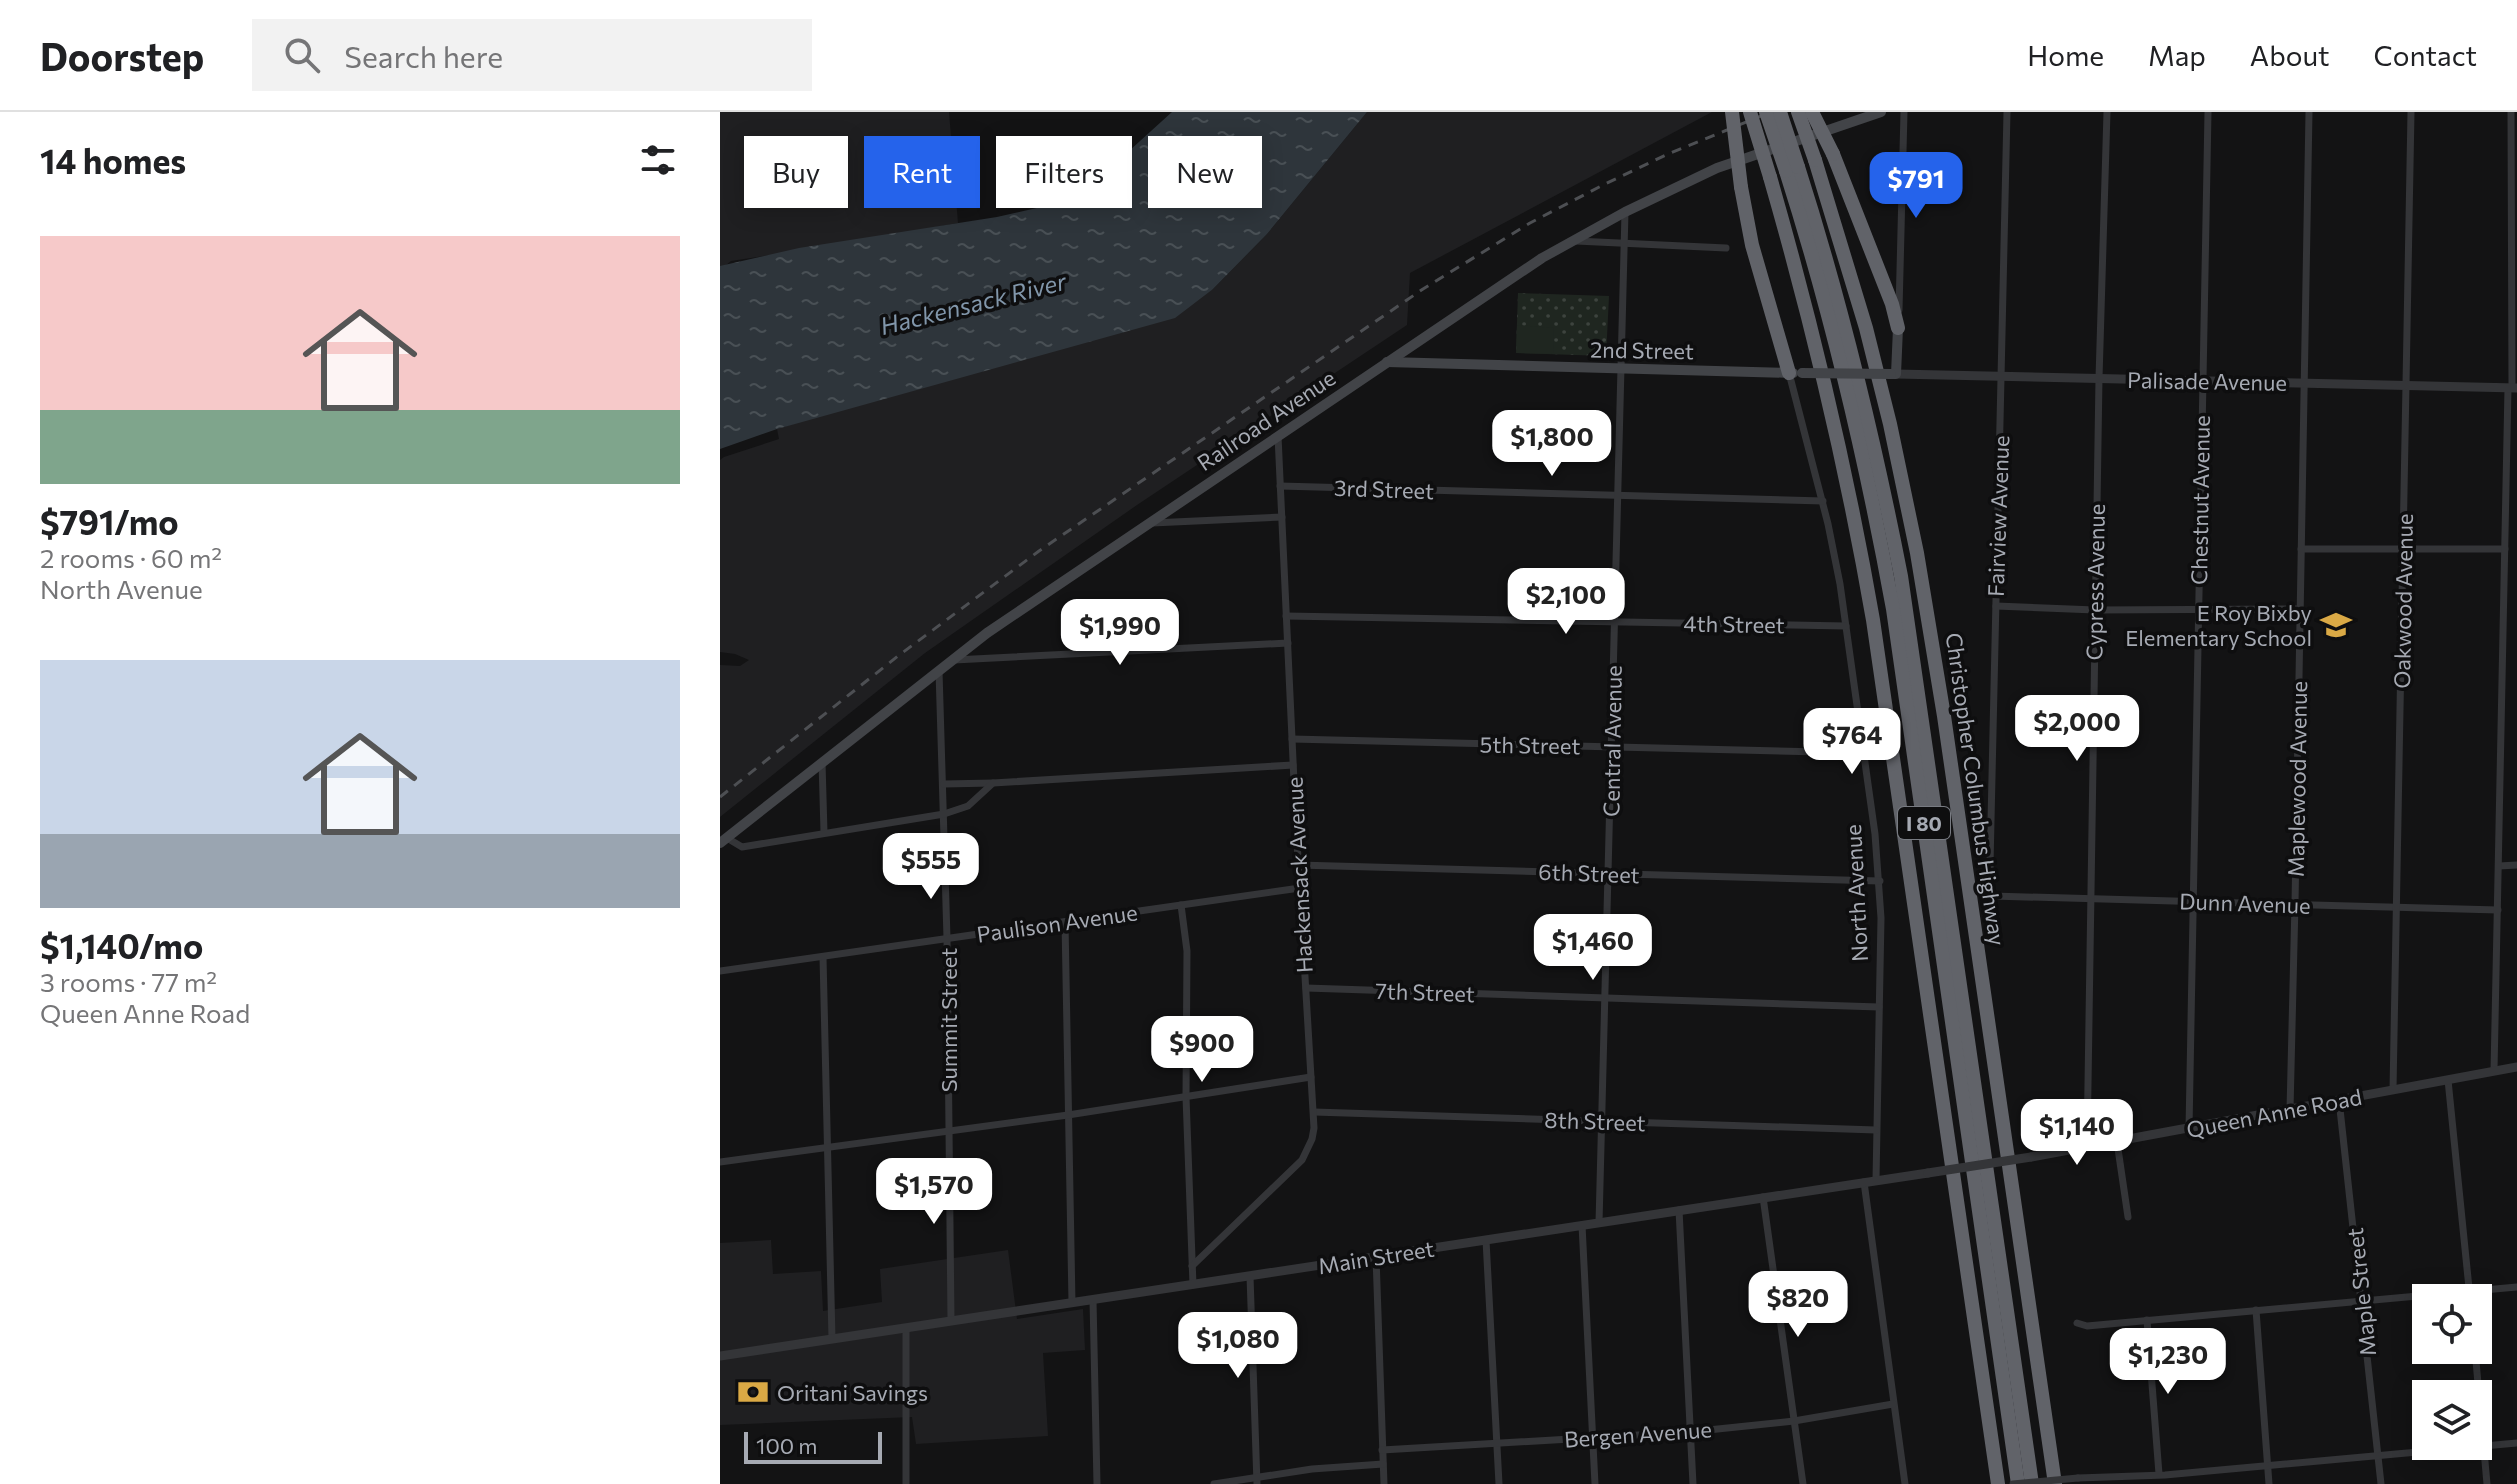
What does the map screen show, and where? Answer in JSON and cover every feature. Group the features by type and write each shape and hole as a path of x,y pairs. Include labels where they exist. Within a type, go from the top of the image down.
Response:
{"highway":[{"path":"1732,112 1752,245 1795,373"},
{"name":"I 80","path":"1750,112 1798,276 1830,410 1873,620 1998,1484"},
{"name":"Christopher Columbus Highway","path":"1766,112 1792,169 1827,262 1858,379 1903,588 2032,1484"},
{"name":"Christopher Columbus Highway","path":"1780,112 1869,485 1893,609 2015,1484"},
{"name":"Christopher Columbus Highway","path":"1798,112 1848,264 1874,360 1923,586 2055,1484"},
{"path":"1812,112 1833,154 1892,304 1898,328"}],"main road":[{"name":"Railroad Avenue","path":"724,840 987,633 1531,265 1625,212 1717,168 1881,112"},
{"path":"1893,374 1898,328"},
{"name":"2nd Street","path":"1387,362 1621,370 1893,374"}],"street":[{"path":"1898,328 1904,112"},
{"name":"Fairview Avenue","path":"1993,921 1990,865 2007,112"},
{"name":"Cypress Avenue","path":"2087,1148 2099,378 2107,112"},
{"name":"Chestnut Avenue","path":"2189,1129 2208,112"},
{"name":"Maplewood Avenue","path":"2290,1110 2309,112"},
{"name":"Oakwood Avenue","path":"2393,1090 2411,112"},
{"path":"2494,1071 2505,549 2512,388 2511,112"},
{"name":"Central Avenue","path":"1599,1223 1625,212"},
{"path":"1571,241 1726,248"},
{"name":"North Avenue","path":"1795,373 1846,626 1880,881 1876,1180"},
{"name":"Palisade Avenue","path":"1893,374 2512,388"},
{"name":"Hackensack Avenue","path":"1192,1266 1302,1160 1312,1139 1314,1112 1298,865 1278,436"},
{"name":"3rd Street","path":"1280,486 1823,501"},
{"path":"1149,523 1282,517"},
{"path":"2301,549 2505,549"},
{"path":"1996,606 2095,610 2300,609"},
{"name":"4th Street","path":"1286,616 1846,626"},
{"path":"952,661 1288,643"},
{"name":"Summit Street","path":"939,671 947,938 951,1321"},
{"name":"5th Street","path":"1292,739 1864,753"},
{"path":"822,761 824,832"},
{"path":"944,784 1293,765"},
{"path":"724,840 742,847 944,814 968,806 993,783"},
{"name":"6th Street","path":"1298,865 1880,881"},
{"path":"2499,866 2517,865"},
{"name":"Paulison Avenue","path":"720,971 1300,888"},
{"name":"Dunn Avenue","path":"1992,896 2498,910"},
{"path":"1181,905 1187,951 1186,1097 1193,1285"},
{"path":"1065,922 1072,1303"},
{"path":"823,957 832,1339"},
{"name":"7th Street","path":"1306,988 1879,1007"},
{"name":"Queen Anne Road","path":"2031,1157 2517,1067"},
{"path":"720,1162 1068,1115 1311,1077"},
{"path":"2448,1080 2469,1284"},
{"name":"Maple Street","path":"2339,1100 2381,1484"},
{"name":"8th Street","path":"1314,1112 1876,1130"},
{"path":"2117,1142 2128,1217"},
{"name":"Main Street","path":"720,1356 2031,1157"},
{"path":"1864,1182 1905,1484"},
{"path":"1763,1197 1803,1484"},
{"path":"1679,1210 1693,1484"},
{"path":"1582,1225 1595,1484"},
{"path":"1486,1240 1499,1484"},
{"path":"1376,1257 1384,1484"},
{"path":"1250,1276 1257,1481"},
{"path":"2492,1291 2517,1287"},
{"path":"2077,1323 2087,1326 2412,1298"},
{"path":"1093,1300 1097,1484"},
{"path":"2256,1310 2269,1484"},
{"path":"2147,1320 2163,1478"},
{"path":"906,1328 906,1484"},
{"name":"Bergen Avenue","path":"1382,1450 1689,1432 1794,1421 1893,1404"},
{"path":"2492,1445 2517,1443"},
{"path":"2015,1484 2078,1478 2163,1478 2412,1453"},
{"path":"2484,1460 2487,1484"},
{"path":"1214,1484 1257,1481 1312,1469 1383,1464"}],"shaded area":[{"path":"720,112 949,112 951,136 864,136 864,208 957,208 958,223 731,261 720,270"},
{"path":"1367,112 1712,112 1410,273 1407,325 1137,505 925,653 720,817 720,665 740,666 749,660 720,652 720,460 779,439 777,429 1213,289 1267,234"},
{"path":"1518,293 1609,296 1606,356 1516,353"},
{"path":"1517,325 1554,328 1553,354 1516,353"},
{"path":"771,1240 773,1274 821,1271 823,1311 882,1302 880,1269 1008,1250 1017,1319 1083,1309 1085,1350 1043,1353 1048,1436 916,1444 912,1417 720,1425 720,1243"}],"water":[{"name":"Hackensack River","path":"1172,112 1367,112 1267,234 1213,289 1175,318 777,429 720,449 720,266 799,248 1037,208 1132,208 1132,148"}],"railway":[{"path":"720,797 898,656 1039,551 1423,289 1530,223 1603,185 1668,154 1771,112"}],"place":[{"name":"E Roy Bixby Elementary School","path":"2336,625"},
{"name":"Oritani Savings","path":"753,1392"}]}
